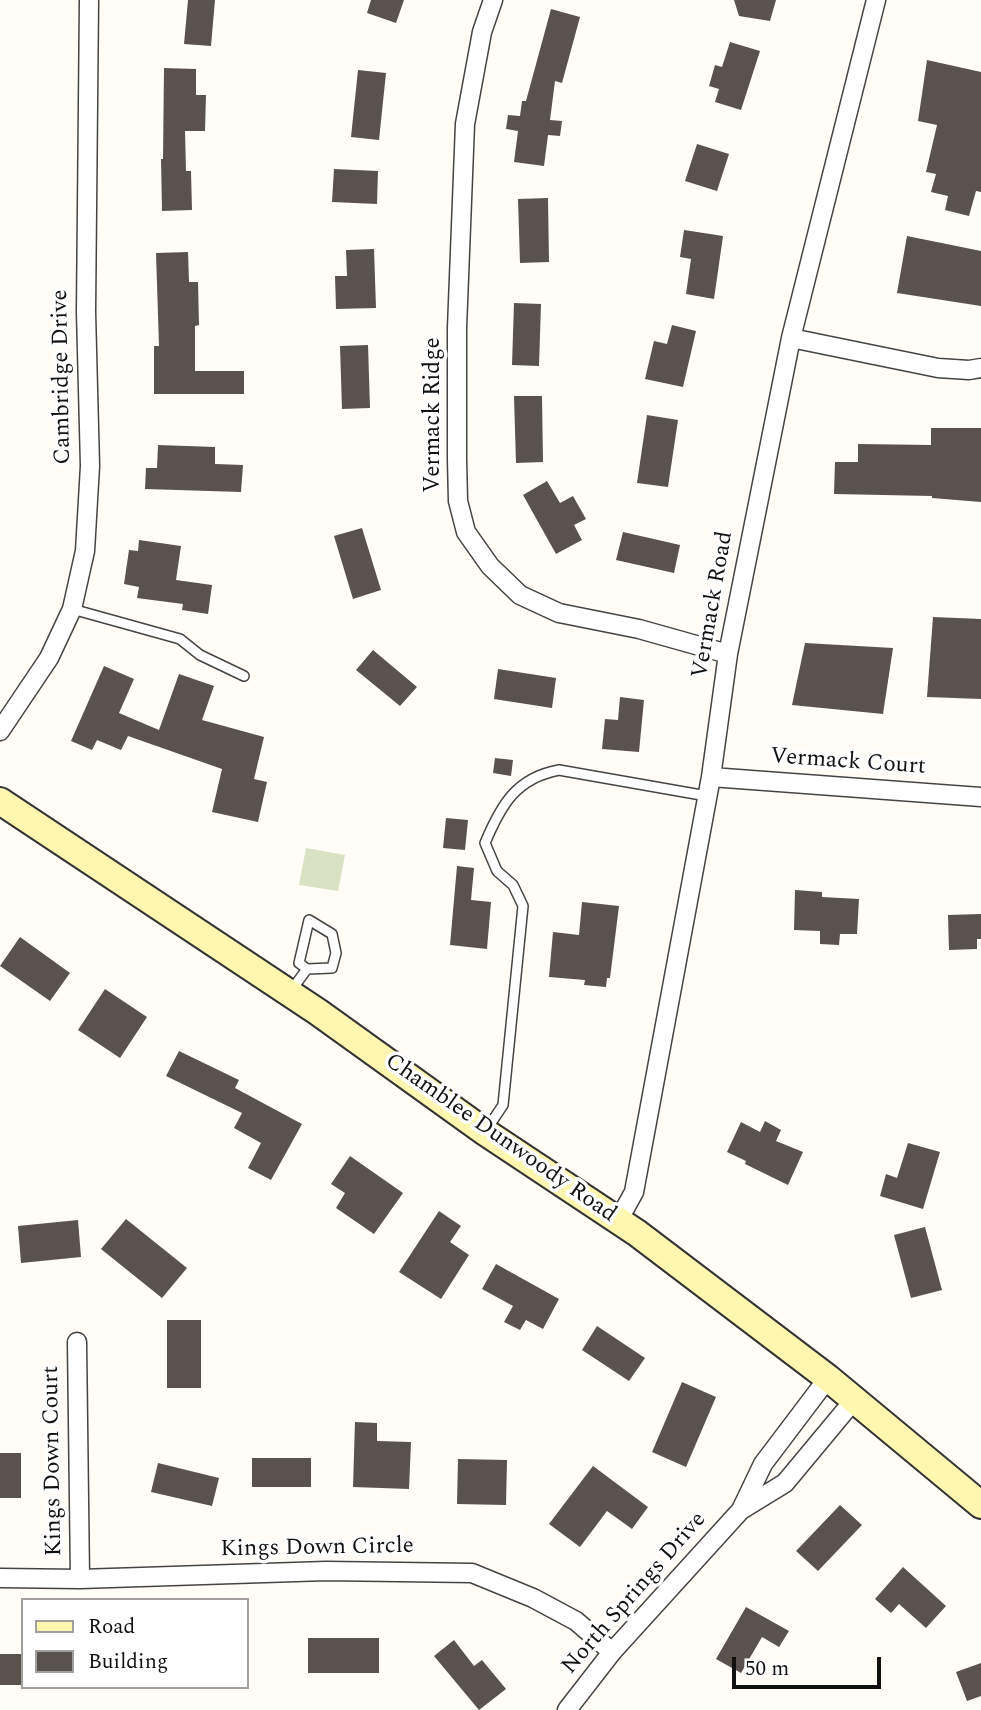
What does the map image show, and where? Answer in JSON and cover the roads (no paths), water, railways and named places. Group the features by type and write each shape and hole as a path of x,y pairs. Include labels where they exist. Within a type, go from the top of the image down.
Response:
{"street":[{"name":"Cambridge Drive","path":"0,731 49,657 72,609 85,551 90,466 86,312 89,0"},
{"name":"Vermack Ridge","path":"493,0 482,32 465,124 457,328 457,459 458,501 466,532 490,566 520,595 559,613 639,629 728,654"},
{"name":"Vermack Road","path":"618,1221 634,1192 711,777 728,654 791,338 876,0"},
{"path":"791,338 938,368 981,368"},
{"name":"Vermack Court","path":"711,777 981,797"},
{"name":"Chamblee Dunwoody Road","path":"0,801 289,993 485,1132 618,1221 729,1301 828,1378 981,1505"},
{"name":"Kings Down Court","path":"77,1342 80,1579"},
{"name":"North Springs Drive","path":"741,1510 763,1464 828,1378"},
{"name":"North Springs Drive","path":"567,1710 612,1652 741,1510 785,1483 855,1400"},
{"name":"Kings Down Circle","path":"0,1578 80,1579 326,1571 472,1573 533,1598 576,1621 612,1652"}],"lane":[{"path":"72,609 180,639 200,655 244,676"},
{"path":"485,1132 503,1105 523,906 513,885 497,871 485,844 495,821 517,788 540,773 559,770 707,796"},
{"path":"309,920 332,934 336,953 332,968 307,968 299,963 309,920"},
{"path":"289,993 307,968"}]}
